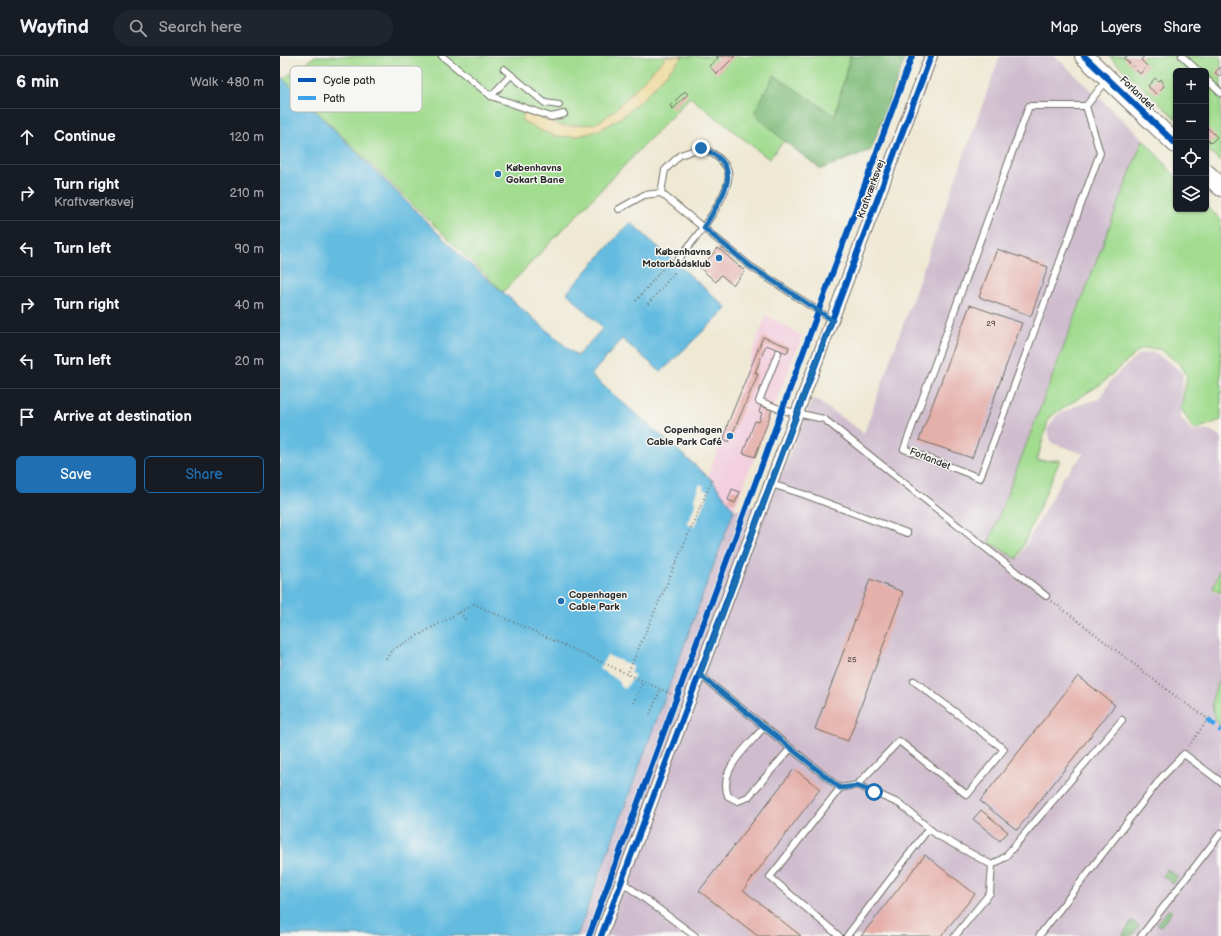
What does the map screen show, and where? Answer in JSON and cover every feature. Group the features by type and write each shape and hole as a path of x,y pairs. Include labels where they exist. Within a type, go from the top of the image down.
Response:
{"street":[{"name":"Kraftværksvej","path":"601,936 931,56"},
{"name":"Forlandet","path":"1084,56 1173,141"},
{"path":"1209,176 1221,187"}],"lane":[{"path":"442,56 491,96 551,117 564,114"},
{"path":"1183,56 1195,68"},
{"path":"504,69 545,103 559,105"},
{"path":"491,96 511,75"},
{"name":"Forlandet","path":"1086,106 1108,79"},
{"path":"1209,82 1221,93"},
{"name":"Forlandet","path":"1029,106 1086,106 1100,153 980,478 904,449 1029,106"},
{"path":"661,193 665,170 680,155 701,148 715,153 727,169 728,184 704,228 676,262"},
{"path":"620,209 644,195 661,193 750,266 832,320"},
{"path":"778,353 759,400 782,410 824,419 1046,596"},
{"path":"771,484 803,494 907,532"},
{"path":"700,675 840,788 857,786 900,804 937,835 992,865"},
{"path":"857,786 899,741 967,795 1004,749 914,681"},
{"path":"992,865 1005,857 1122,720"},
{"path":"764,728 728,771 725,787 728,796 738,801 748,797 790,749"},
{"path":"1039,936 1162,777 1184,754 1221,782"},
{"path":"839,936 770,876 840,788"},
{"path":"847,936 929,828"},
{"path":"1141,936 1221,834"},
{"path":"955,936 990,893 992,865"},
{"path":"622,882 695,936"}],"path":[{"path":"636,301 676,262"},
{"path":"648,304 676,262"},
{"path":"627,675 712,480"},
{"path":"1046,596 1174,695 1208,719 1184,754"},
{"path":"386,659 392,650 474,604 678,697"},
{"path":"460,612 466,621"},
{"path":"633,703 643,682"},
{"path":"650,714 660,690"},
{"path":"675,705 680,690"}],"shaded area":[{"path":"1000,56 1055,56 1143,139 989,542 1018,559 1063,477 1084,454 1052,443 1047,430 1057,415 1076,406 1099,399 1112,379 1138,355 1153,352 1171,363 1183,374 1180,417 1192,432 1209,430 1221,436 1221,563 1212,591 1221,594 1221,936 577,936 734,510 769,503 813,398 864,433"},
{"path":"766,315 802,336 734,510 708,476"}],"green space":[{"name":"Københavns Gokart Bane","path":"315,56 850,56 835,117 774,76 754,113 784,141 769,159 690,97 503,292 317,112 422,112 422,66 301,66"},
{"path":"850,56 906,56 871,150 821,169 784,141 754,113 774,75 835,116"},
{"path":"1109,56 1221,56 1221,162 1209,151 1209,68 1173,68 1173,116"},
{"name":"Københavns Gokart Bane","path":"290,74 290,86 283,79"},
{"path":"1143,139 1173,174 1173,212 1209,212 1209,209 1221,220 1221,420 1194,430 1181,408 1187,376 1181,365 1160,349 1142,348 1101,384 1049,417 1037,461 1060,460 1017,559 989,542"},
{"path":"1221,566 1221,593 1213,589"},
{"path":"1221,675 1221,728 1214,714 1212,702 1215,689"},
{"path":"1167,869 1178,877 1173,884 1162,876"},
{"path":"1169,909 1172,912 1161,926 1157,924"},
{"path":"1132,921 1139,926 1132,936 1122,936"}],"sand":[{"path":"667,56 683,56 643,99 628,112 612,123 595,131 577,136 557,136 543,132 521,120 525,112 563,126 594,124 614,111"}],"water":[{"path":"280,76 290,86 290,112 316,112 462,257 577,356 603,328 567,293 630,222 727,308 661,372 622,339 591,375 712,480 734,510 577,936 280,935"}],"pier":[{"path":"700,484 704,486 703,489 709,492 694,527 687,524 695,505 694,498"},
{"path":"607,655 633,666 630,673 635,675 625,689 619,686 620,682 599,669"}],"building":[{"path":"716,56 735,56 717,74 709,66 718,58"},
{"path":"1126,56 1144,56 1141,60 1147,66 1140,74 1124,58"},
{"path":"1221,66 1221,77 1215,73"},
{"path":"1155,78 1158,81 1160,79 1164,86 1156,94 1148,86"},
{"path":"685,91 688,94 673,109 670,106"},
{"path":"1209,129 1217,137 1211,143 1209,141"},
{"name":"Københavns Motorbådsklub","path":"718,248 745,271 733,285 721,275 716,282 700,268"},
{"path":"997,249 1048,267 1031,316 979,297"},
{"path":"970,305 1022,323 972,458 919,440"},
{"path":"763,337 789,347 787,353 766,345 755,373 758,374 729,442 724,439 728,423"},
{"path":"761,406 772,410 755,457 743,453 755,421 759,422 762,413 759,412"},
{"path":"732,489 740,492 735,503 728,500"},
{"path":"870,579 903,592 848,741 815,729"},
{"path":"1078,676 1115,705 1017,830 980,801"},
{"path":"794,769 820,789 743,890 801,936 758,936 699,891"},
{"path":"981,810 1008,832 1000,841 973,819"},
{"path":"925,855 975,894 941,936 861,936"}],"marked path":[{"path":"1208,719 1221,731"}],"cycle path":[{"path":"589,936 912,56"},
{"path":"601,936 931,56"},
{"path":"1084,56 1173,141"}],"place":[{"name":"Københavns Gokart Bane","path":"498,174"},
{"name":"Københavns Motorbådsklub","path":"719,258"},
{"name":"Copenhagen Cable Park Café","path":"730,436"},
{"name":"Copenhagen Cable Park","path":"561,601"}],"route":[{"path":"701,148 715,153 727,169 728,184 704,228 750,266 832,320 700,675 840,788 857,786 874,792"}]}
